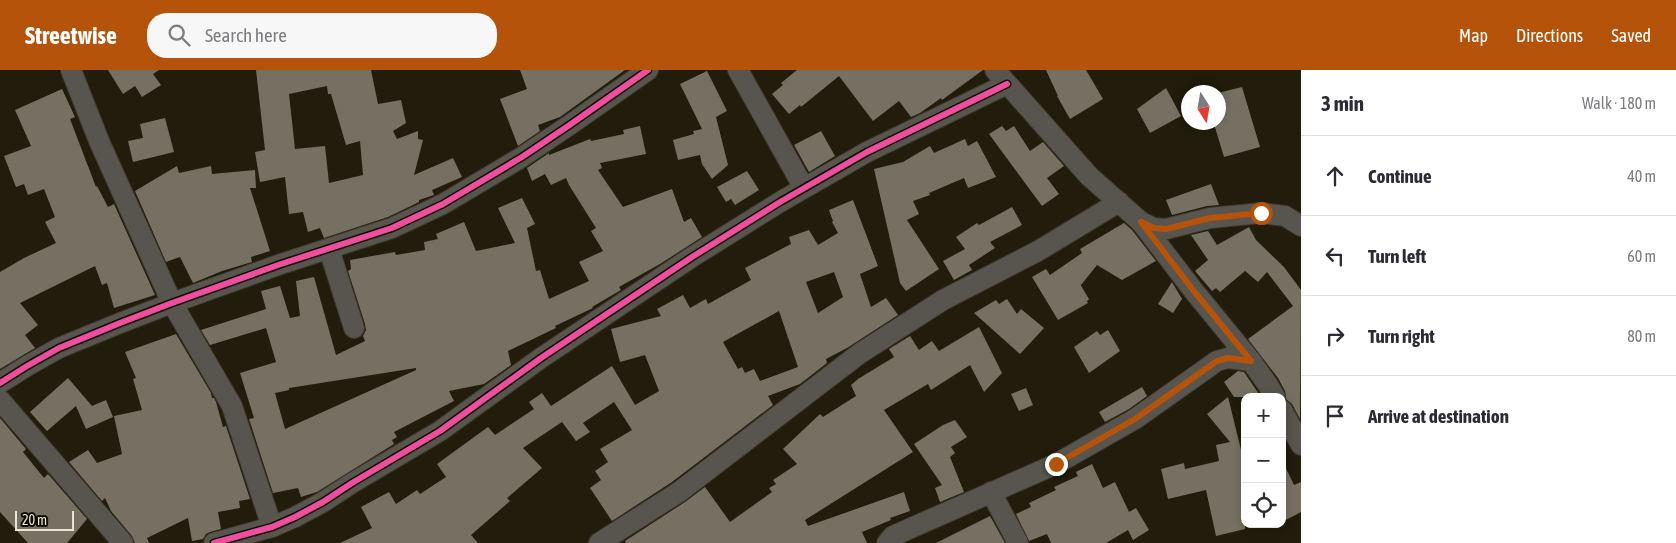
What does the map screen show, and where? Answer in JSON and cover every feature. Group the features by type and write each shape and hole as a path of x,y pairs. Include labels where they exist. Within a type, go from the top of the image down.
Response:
{"street":[{"path":"71,70 99,141 172,303 232,406 272,527"},
{"path":"0,383 59,348 172,303 392,228 442,204 538,146 648,70"},
{"path":"738,70 804,188"},
{"path":"214,543 272,527 323,502 440,431 541,358 660,278 756,217 1001,77 1089,176 1141,222 1251,361 1273,393"},
{"path":"599,543 679,492 859,354 943,300 1038,251 1119,202"},
{"path":"1141,222 1154,228 1166,229 1210,218 1261,213 1285,216 1301,226"},
{"path":"329,249 354,328"},
{"path":"887,543 893,536 1056,464 1135,419 1217,361 1228,358 1251,361"},
{"path":"0,400 123,543"},
{"path":"1286,417 1301,445"},
{"path":"991,492 1018,543"}],"building":[{"path":"108,70 159,70 153,74 161,85 142,97 135,86 123,94"},
{"path":"256,70 371,70 378,104 401,100 406,123 393,131 397,139 418,131 418,139 423,140 414,175 453,158 462,177 432,190 434,195 419,200 419,202 388,217 324,238 320,228 308,232 303,212 289,214 285,177 260,182 255,152 265,150","holes":["327,86 328,94 331,94 346,145 360,141 363,175 329,183 325,146 295,149 289,94"]},
{"path":"520,70 625,70 560,117 538,125 540,131 518,146 500,99 527,89"},
{"path":"797,70 983,70 942,100 941,98 920,113 911,117 899,101 873,121 839,76 801,107 800,105 789,114 772,94 783,85 781,83"},
{"path":"1046,70 1086,70 1103,99 1070,119 1057,96"},
{"path":"707,71 727,111 716,117 728,165 712,179 702,164 700,155 678,160 673,140 694,134 693,131 702,129 680,84"},
{"path":"1242,87 1260,147 1224,157 1216,130 1226,130 1226,91"},
{"path":"1166,88 1181,116 1150,133 1137,109"},
{"path":"62,89 75,117 70,119 96,187 108,207 114,204 155,295 114,308 107,283 102,285 95,266 20,303 38,325 25,335 35,348 0,369 0,272 56,243 45,222 55,217 44,189 28,195 24,184 16,187 4,156 31,146 15,110"},
{"path":"165,118 174,152 133,162 128,141 143,138 140,124"},
{"path":"640,126 646,154 600,163 602,168 598,170 623,207 672,189 684,222 691,218 702,237 619,287 621,290 593,308 508,351 511,365 484,384 449,391 454,401 394,432 397,437 392,440 394,444 317,492 301,497 298,488 273,493 249,419 254,418 240,373 276,362 266,328 210,345 201,330 266,309 261,291 280,286 290,318 300,316 296,281 314,277 336,355 365,341 363,336 366,330 365,324 348,271 351,269 350,260 395,252 396,255 425,250 424,242 438,239 436,234 464,222 476,251 515,243 498,208 522,198 535,224 527,228 536,271 540,270 549,299 589,281 579,262 603,251 591,231 596,228 566,178 551,185 545,174 532,181 527,168 549,153 549,155 590,139 591,141 624,134 623,130","holes":["416,368 416,370 285,429 275,393 289,390 289,388"]},
{"path":"1002,126 1006,131 1014,126 1030,151 1043,142 1064,166 1047,178 1059,194 1042,206 989,134"},
{"path":"821,131 835,156 809,172 794,145"},
{"path":"965,139 968,146 977,141 996,177 968,188 964,178 929,193 930,195 913,201 919,214 907,220 939,269 906,291 900,283 874,169 903,162 930,146 934,153"},
{"path":"177,166 179,173 211,166 212,174 255,170 256,188 250,188 270,251 251,257 252,262 222,271 193,283 180,257 166,262 135,191"},
{"path":"747,171 759,190 735,205 731,199 726,202 717,187"},
{"path":"1211,184 1219,205 1207,206 1172,215 1166,200"},
{"path":"853,200 878,266 860,274 871,307 886,298 898,315 847,348 826,359 827,363 800,384 768,396 773,405 672,482 612,521 590,488 601,480 595,471 608,462 600,449 632,430 614,402 583,423 590,432 576,441 562,422 523,448 542,468 507,498 510,501 471,535 478,543 340,543 372,528 361,507 389,492 396,504 417,490 420,494 446,477 437,464 488,427 495,435 534,409 529,402 542,393 551,406 612,366 635,405 659,391 645,355 620,362 611,329 661,316 657,309 683,295 690,308 706,299 708,304 751,280 745,268 791,244 789,237 809,230 818,245 838,233 832,222 829,210","holes":["834,272 843,297 818,313 806,282","779,311 798,367 760,381 754,369 745,373 742,367 738,369 723,342"]},
{"path":"1012,207 1022,225 990,242 995,248 969,265 972,270 954,280 943,261 965,249 956,237 977,223 979,225"},
{"path":"1124,223 1132,230 1156,261 1122,280 1097,265 1080,284 1089,299 1088,303 1058,320 1032,277 1046,269 1050,275 1082,253 1080,249"},
{"path":"1249,227 1256,240 1284,267 1301,290 1300,419 1292,404 1286,399 1286,393 1278,378 1248,339 1293,306 1267,272 1258,282 1245,271 1220,292 1216,288 1212,291 1195,271 1208,260 1191,235 1208,231 1217,245"},
{"path":"1172,282 1182,299 1173,313 1158,304"},
{"path":"1007,299 1017,314 1021,309 1044,328 1020,354 974,313 996,300 999,304"},
{"path":"979,327 1002,373 984,392 970,365 931,390 928,384 884,410 913,452 805,520 808,526 904,492 910,511 890,518 891,520 862,532 867,543 626,543 625,541 705,487 730,522 772,492 769,488 776,484 773,480 797,464 783,449 820,414 823,417 856,396 851,385 894,357 889,349 910,336 919,350 932,341 939,351"},
{"path":"1108,330 1120,351 1089,373 1074,347 1097,331 1100,335"},
{"path":"176,334 216,402 223,427 226,426 250,499 239,501 240,508 218,512 221,529 206,534 203,539 192,541 188,518 147,538 149,543 135,543 132,536 111,511 105,498 102,501 69,462 88,450 97,463 122,454 114,416 142,410 133,379 136,378 125,352"},
{"path":"1238,371 1244,372 1258,393 1241,393 1241,397 1234,397 1224,382"},
{"path":"68,378 92,406 106,400 113,417 86,429 76,406 47,431 30,412"},
{"path":"1142,387 1147,396 1129,409 1105,422 1099,412"},
{"path":"1026,388 1033,405 1019,411 1011,394"},
{"path":"1228,397 1241,450 1241,528 1245,529 1216,536 1206,490 1168,499 1161,469 1184,463 1185,469 1219,461 1216,445 1230,442 1207,414"},
{"path":"0,418 26,449 23,452 44,478 48,474 87,519 67,543 28,543 0,512"},
{"path":"955,420 967,437 951,447 955,453 950,457 964,492 940,502 935,488 942,485 914,444 943,425"},
{"path":"1092,464 1103,488 1115,482 1129,512 1136,508 1149,530 1133,540 1128,530 1106,543 1051,543 1047,534 1029,541 1016,514 1031,507 1029,503 1056,490 1054,487 1078,476 1076,472"},
{"path":"1286,468 1294,485 1301,482 1301,512 1286,520"},
{"path":"990,516 1005,543 936,543"}],"cycle path":[{"path":"0,383 59,348 120,323 281,264 392,228 443,204 522,157 648,70"},
{"path":"214,543 272,527 323,502 440,431 541,358 692,257 780,202 867,152 1007,84"}],"route":[{"path":"1056,464 1135,419 1217,361 1228,358 1240,358 1251,361 1141,222 1154,228 1166,229 1210,218 1261,213"}]}
